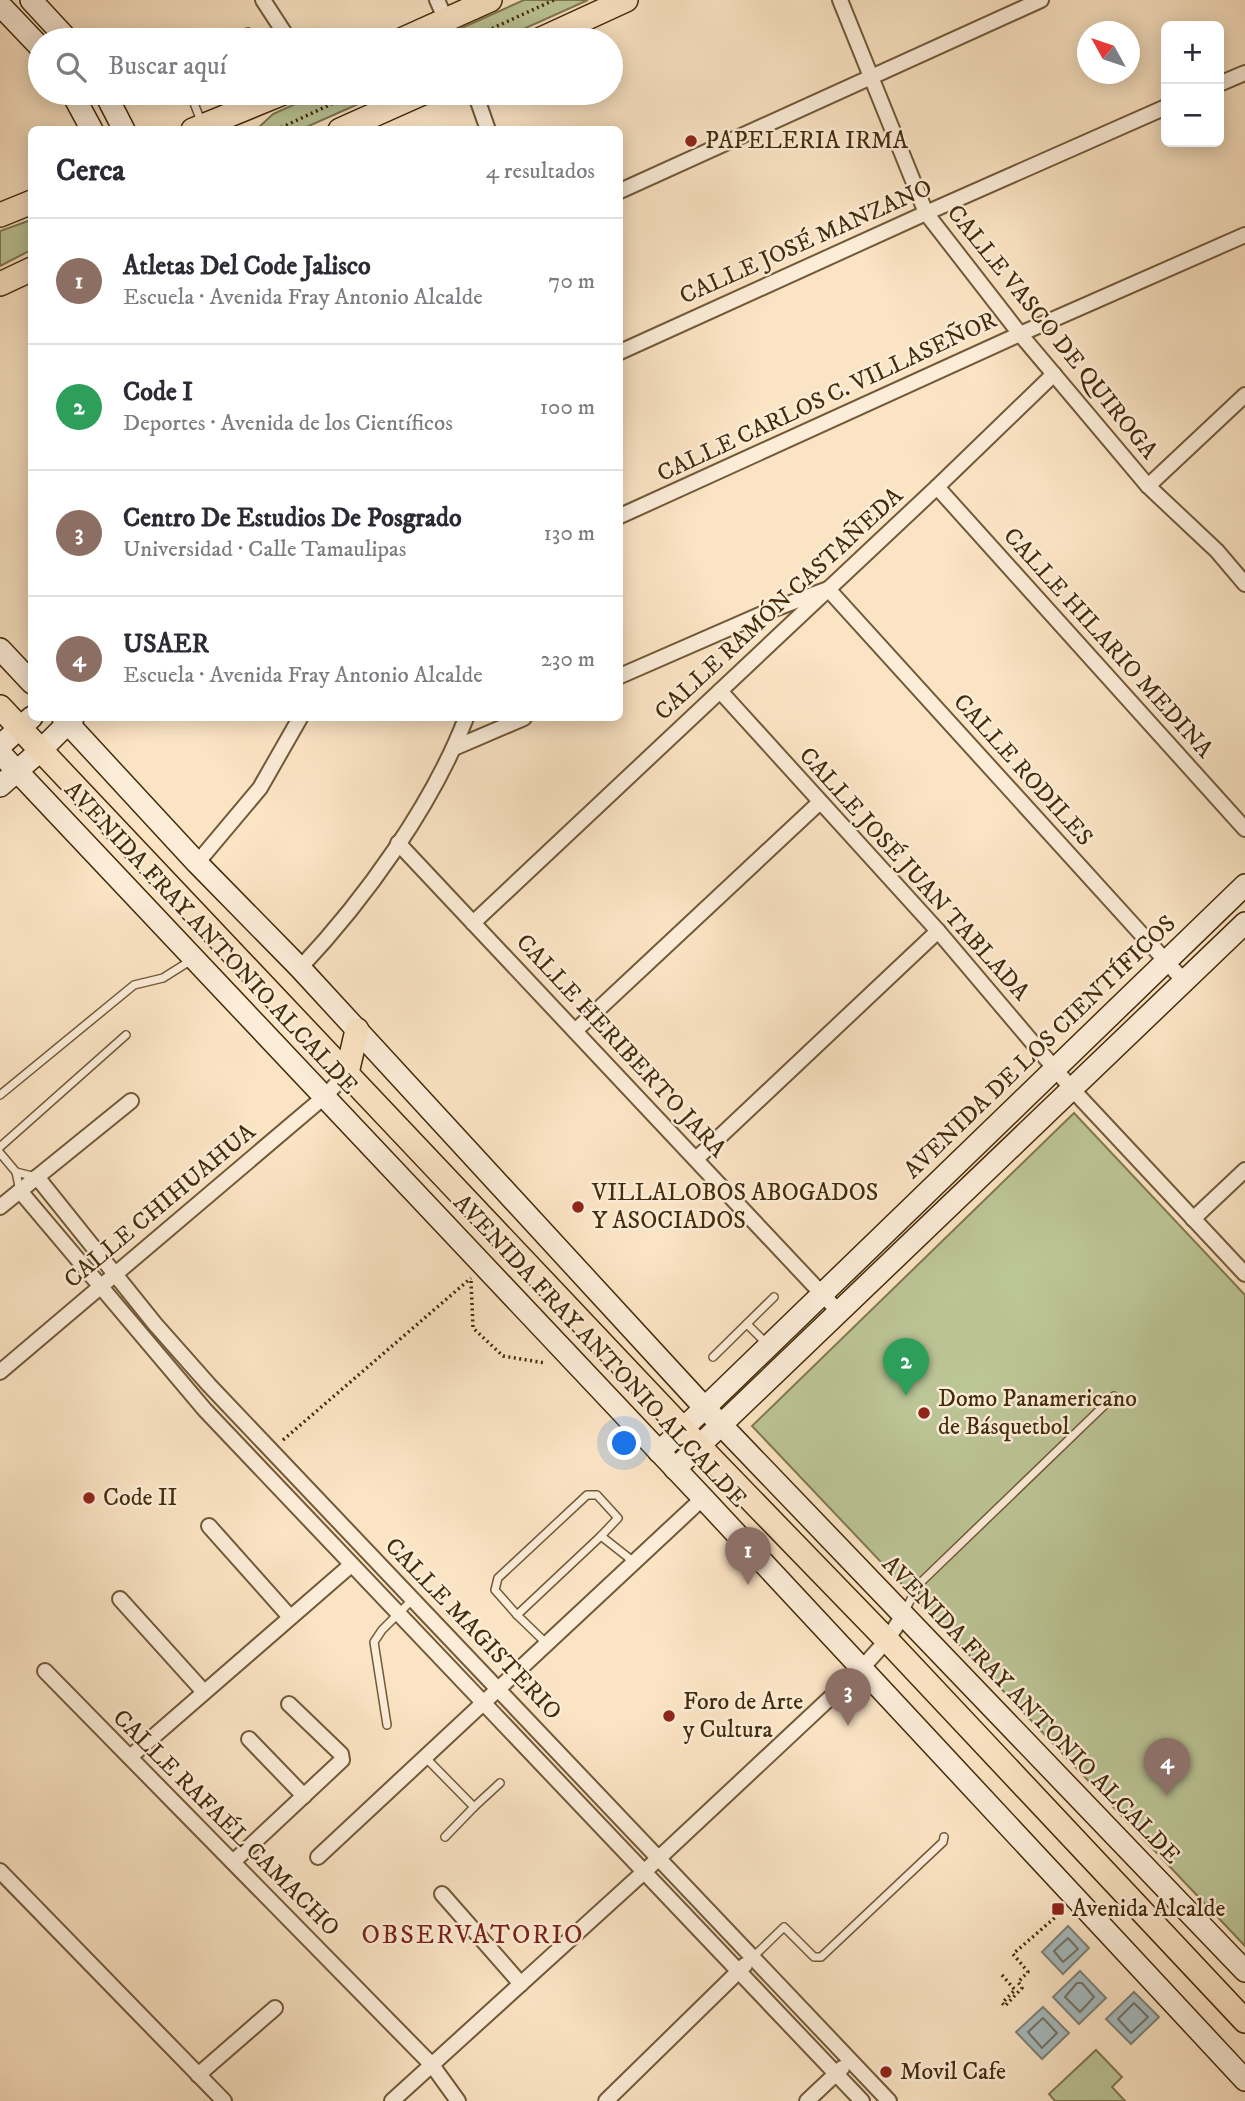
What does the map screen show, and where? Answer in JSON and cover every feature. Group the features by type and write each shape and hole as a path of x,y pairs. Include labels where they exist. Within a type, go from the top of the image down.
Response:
{"main road":[{"path":"417,28 442,10 490,0"},
{"path":"564,28 626,0"},
{"path":"200,126 253,105"},
{"path":"349,126 396,105"},
{"path":"0,215 28,204"},
{"path":"0,284 28,272"},
{"name":"AVENIDA FRAY ANTONIO ALCALDE","path":"0,707 26,722 41,750 699,1446 887,1640 1245,2021"},
{"path":"347,1073 356,1030"}],"street":[{"path":"31,0 57,28"},
{"path":"263,0 281,28"},
{"name":"CALLE VASCO DE QUIROGA","path":"840,0 926,213 1020,334 1148,486 1217,551 1245,584"},
{"path":"623,190 1041,0"},
{"path":"0,5 28,34"},
{"path":"1224,82 1245,73"},
{"path":"78,105 90,126"},
{"path":"111,105 122,126"},
{"path":"479,105 487,126"},
{"name":"CALLE JOSÉ MANZANO","path":"623,351 1161,109"},
{"name":"CALLE CARLOS C. VILLASEÑOR","path":"623,515 1245,235"},
{"name":"CALLE RAMÓN CASTAÑEDA","path":"473,923 1054,374"},
{"path":"1148,486 1245,395"},
{"name":"CALLE HILARIO MEDINA","path":"937,487 1245,829"},
{"path":"623,675 769,611 828,589"},
{"name":"CALLE RODILES","path":"828,589 1184,981"},
{"path":"0,649 28,679"},
{"name":"CALLE JOSÉ JUAN TABLADA","path":"720,691 938,932 1072,1089 1245,1273"},
{"path":"0,786 41,750 66,721"},
{"name":"AVENIDA FRAY ANTONIO ALCALDE","path":"70,721 197,863 300,968 704,1407 1245,1971"},
{"path":"197,863 260,788 298,721"},
{"path":"300,968 339,925 398,843 428,796 454,748 465,721"},
{"path":"454,748 517,721"},
{"path":"0,746 26,722"},
{"name":"AVENIDA FRAY ANTONIO ALCALDE","path":"0,753 324,1097 478,1273 703,1498 1245,2080"},
{"path":"575,1031 820,802"},
{"name":"CALLE HERIBERTO JARA","path":"398,843 839,1312"},
{"name":"AVENIDA DE LOS CIENTÍFICOS","path":"659,1452 1245,885"},
{"path":"675,1469 1245,923"},
{"path":"696,1159 938,932"},
{"name":"CALLE CHIHUAHUA","path":"0,1372 324,1097 347,1073"},
{"path":"0,1207 131,1101"},
{"path":"1193,1219 1245,1170"},
{"name":"CALLE MAGISTERIO","path":"37,1177 209,1385 889,2101"},
{"name":"CALLE MAGISTERIO","path":"20,1191 205,1410 862,2101"},
{"path":"318,1857 703,1498"},
{"path":"209,1526 290,1617"},
{"path":"130,1757 351,1565"},
{"path":"120,1599 204,1692"},
{"path":"392,2101 645,1871 862,1668 887,1640 904,1614"},
{"name":"CALLE RAFAÉL CAMACHO","path":"45,1671 432,2065 458,2101"},
{"path":"233,1862 342,1760 341,1754 289,1704"},
{"path":"249,1739 304,1796"},
{"path":"0,1871 224,2101"},
{"path":"442,1894 521,1984"},
{"path":"606,2101 753,1957"},
{"path":"198,2075 275,2008"},
{"path":"807,2101 850,2060"}],"lane":[{"path":"193,105 198,126"},
{"path":"0,1095 134,985 163,978 194,958"},
{"path":"0,1147 126,1035"},
{"path":"0,1153 16,1172 20,1191"},
{"path":"16,1172 37,1177"},
{"path":"713,1357 774,1297"},
{"path":"747,1324 769,1346"},
{"path":"904,1614 918,1585 1114,1396"},
{"path":"517,1615 618,1518 597,1495 587,1495 498,1578 495,1590 517,1615 546,1643"},
{"path":"601,1536 634,1562"},
{"path":"387,1725 373,1647 382,1630 412,1600"},
{"path":"425,1756 474,1807"},
{"path":"445,1837 500,1783"},
{"path":"753,1957 784,1927 814,1957 821,1957 943,1842 944,1837"}],"path":[{"path":"493,28 554,0"},
{"path":"285,126 329,105"},
{"path":"478,1273 473,1328 503,1356 545,1363"},
{"path":"271,1450 478,1273"},
{"path":"1002,1975 1016,1990 1003,2003 1005,2006 1022,1988 1018,1982 1028,1972 1013,1954 1058,1915"}],"green space":[{"path":"524,0 588,0 526,28 462,28"},
{"path":"293,105 356,105 309,126 260,126 273,114"},
{"path":"28,221 28,252 0,266 0,231"},
{"path":"1074,1113 1245,1295 1245,1946 752,1426"},
{"path":"1096,2050 1122,2077 1112,2087 1125,2101 1055,2101 1049,2094"}],"water":[{"path":"1068,1926 1089,1948 1063,1974 1042,1952"},
{"path":"1080,1971 1106,1998 1079,2024 1053,1997"},
{"path":"1134,1992 1159,2017 1131,2044 1106,2019"},
{"path":"1043,2007 1069,2033 1042,2059 1016,2032"}],"place":[{"name":"PAPELERIA IRMA","path":"691,141"},
{"name":"VILLALOBOS ABOGADOS Y ASOCIADOS","path":"578,1207"},
{"name":"Code I","path":"906,1396"},
{"name":"Domo Panamericano de Básquetbol","path":"924,1413"},
{"name":"Code II","path":"89,1498"},
{"name":"Atletas Del Code Jalisco","path":"748,1585"},
{"name":"Foro de Arte y Cultura","path":"669,1716"},
{"name":"Centro De Estudios De Posgrado","path":"848,1726"},
{"name":"USAER","path":"1167,1796"},
{"name":"Avenida Alcalde","path":"1058,1909"},
{"name":"Movil Cafe","path":"886,2072"}],"district":[{"name":"OBSERVATORIO","path":"473,1935"}]}
